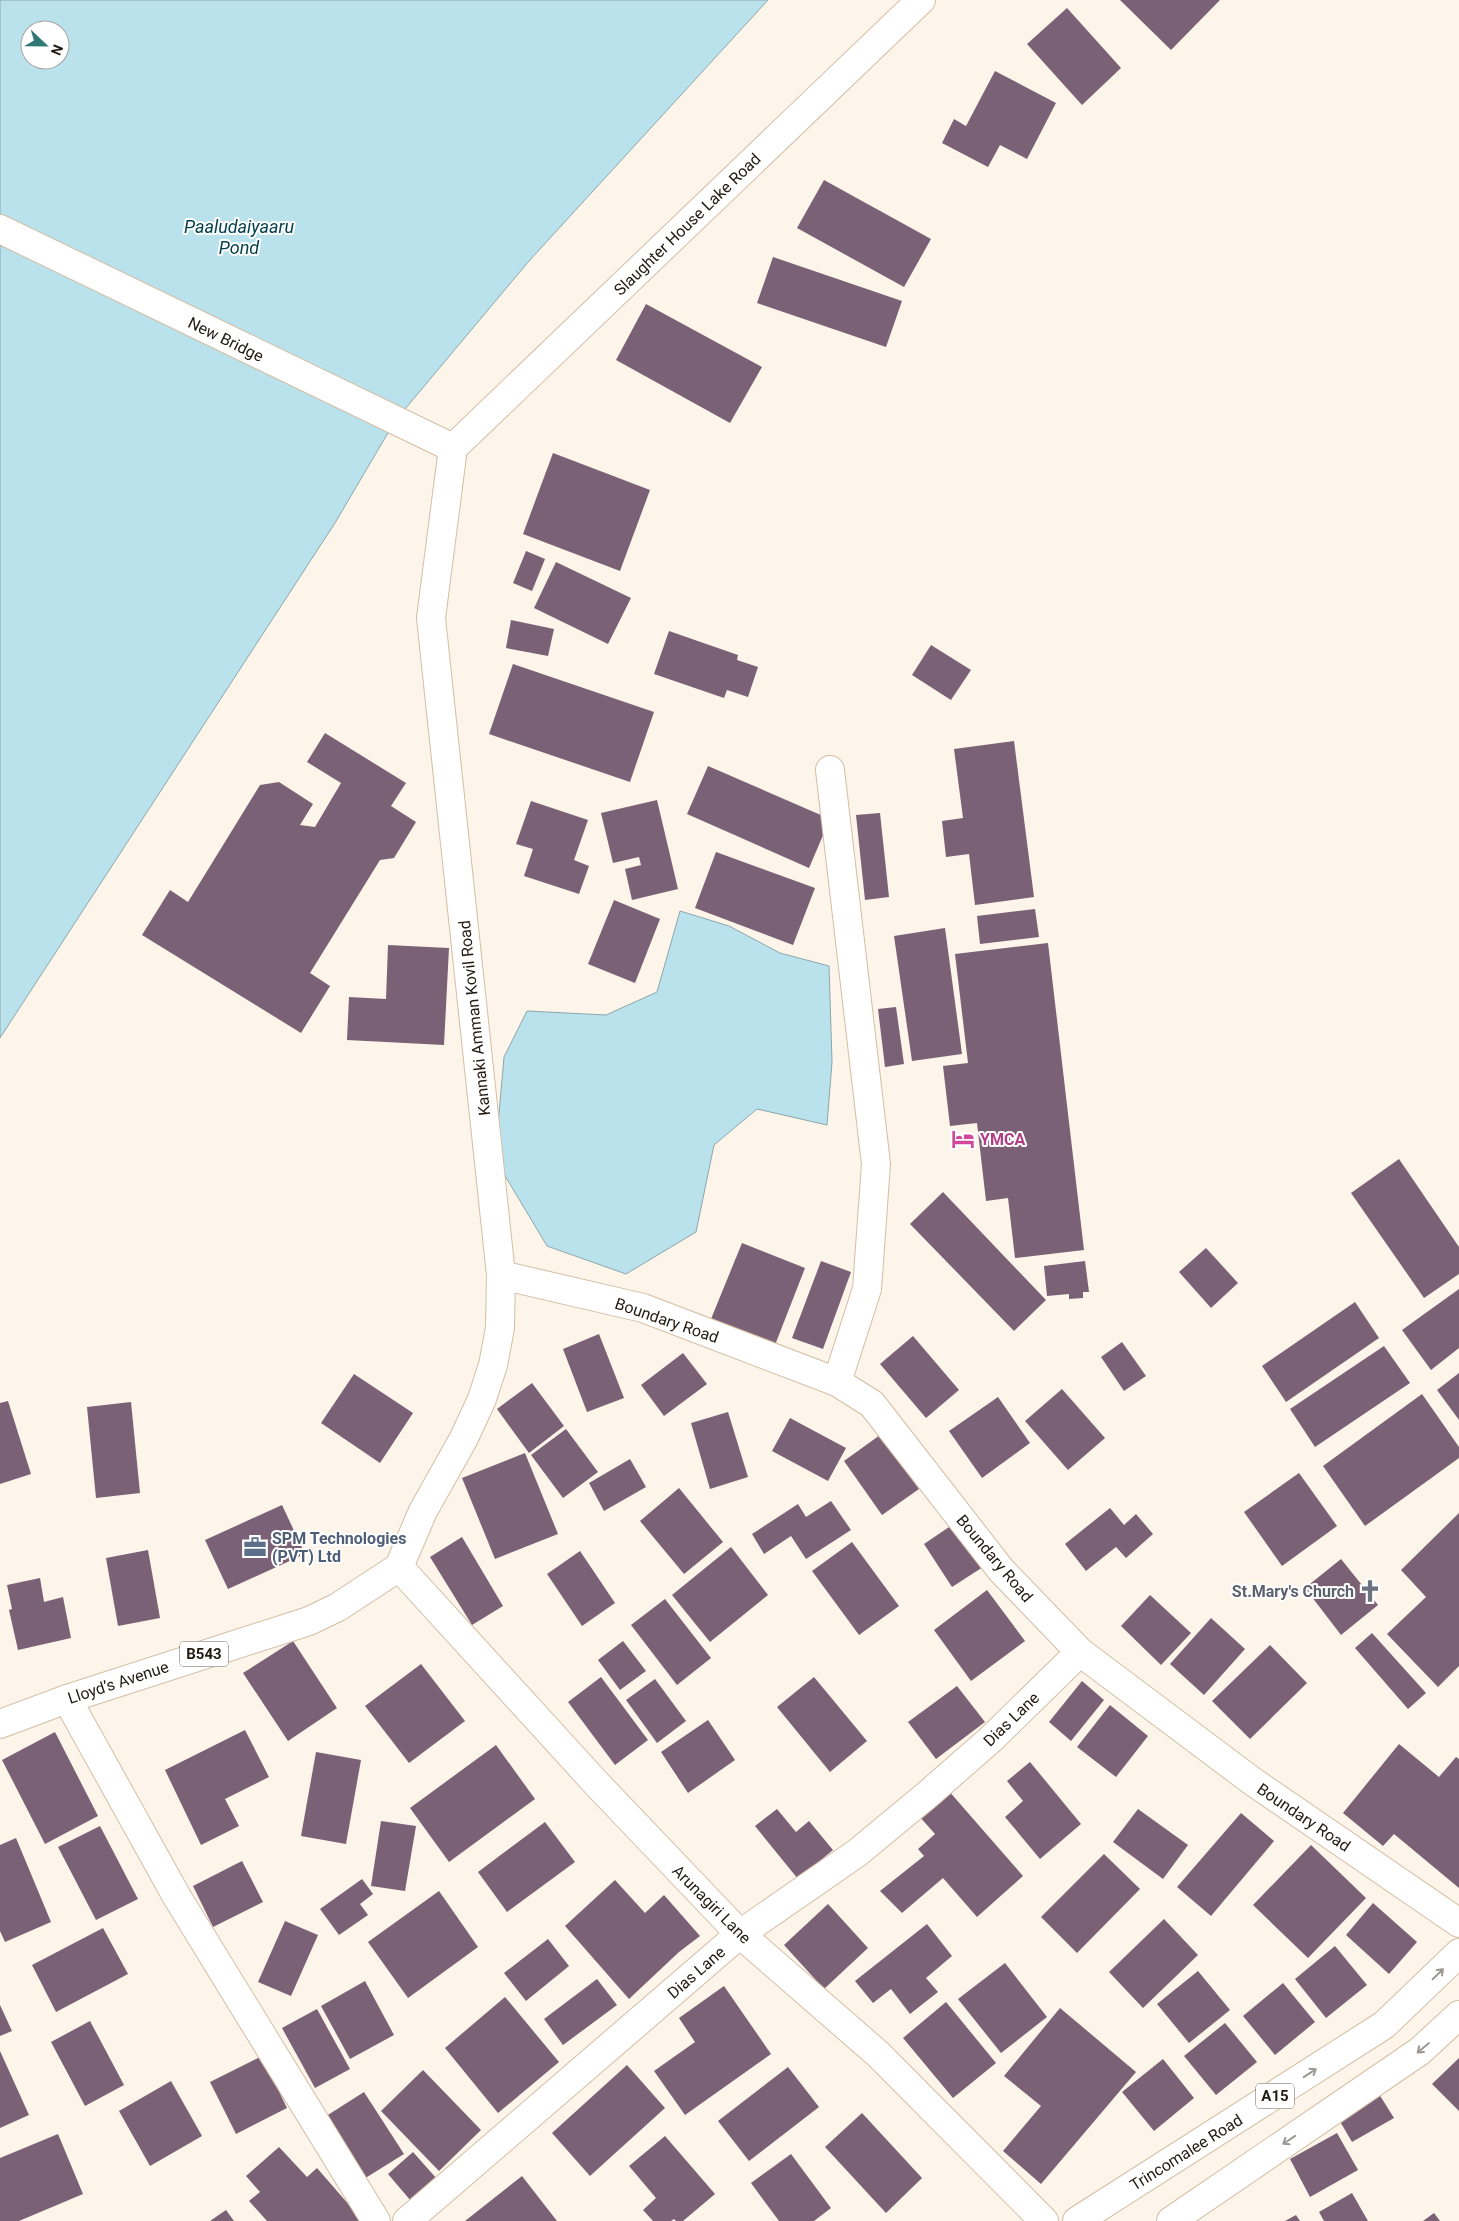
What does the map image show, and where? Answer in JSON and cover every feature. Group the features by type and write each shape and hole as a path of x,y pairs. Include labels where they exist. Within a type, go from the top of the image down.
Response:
{"main road":[{"name":"Slaughter House Lake Road","path":"453,448 921,0"},
{"name":"New Bridge","path":"0,229 453,448"},
{"name":"Kannaki Amman Kovil Road","path":"399,1568 423,1511 464,1438 482,1399 493,1365 500,1328 501,1275 431,618 453,448"},
{"path":"830,770 876,1164 867,1288 837,1382"},
{"name":"Boundary Road","path":"501,1275 643,1308 837,1382 872,1404 1001,1570 1080,1652 1252,1781 1459,1922"},
{"name":"Lloyd’s Avenue","path":"0,1724 67,1698 309,1621 338,1607 399,1568"},
{"name":"Arunagiri Lane","path":"399,1568 596,1783 740,1934 878,2054 1044,2221"},
{"name":"Dias Lane","path":"407,2221 740,1934 857,1853 920,1801 991,1739 1080,1652"},
{"path":"67,1698 177,1897 376,2221"},
{"name":"Trincomalee Road","path":"1077,2221 1384,2025 1459,1953"},
{"name":"A15","path":"1171,2221 1420,2051 1459,2015"}],"water":[{"name":"Paaludaiyaaru Pond","path":"0,0 768,0 529,261 395,421 335,523 0,1038"},
{"path":"680,911 729,926 780,953 829,966 832,1062 827,1125 757,1109 714,1145 696,1232 626,1274 547,1246 495,1159 504,1057 527,1011 606,1015 657,992"}],"building":[{"path":"1120,0 1220,0 1171,50"},
{"path":"1067,8 1121,68 1082,105 1027,44"},
{"path":"995,71 1056,103 1027,159 1000,145 988,167 942,143 954,119 966,126"},
{"path":"824,180 931,239 904,287 797,228"},
{"path":"773,257 902,301 886,347 757,303"},
{"path":"646,304 762,367 730,423 616,360"},
{"path":"553,453 650,490 620,571 523,534"},
{"path":"526,551 545,559 532,591 513,583"},
{"path":"556,562 631,598 608,644 534,608"},
{"path":"511,620 554,629 548,656 506,648"},
{"path":"669,631 738,655 737,660 758,667 748,697 727,690 724,698 654,674"},
{"path":"931,645 971,670 951,700 912,675"},
{"path":"513,664 654,712 630,782 489,734"},
{"path":"325,733 406,783 391,806 416,822 394,858 380,860 310,973 330,986 301,1033 142,935 170,890 188,902 260,785 279,782 313,804 300,825 315,827 341,783 307,762"},
{"path":"1014,741 1034,897 975,905 969,854 946,857 942,821 963,818 954,749"},
{"path":"708,766 830,819 809,868 687,814"},
{"path":"657,800 678,889 632,900 625,869 641,865 639,857 613,863 601,813"},
{"path":"531,801 588,820 574,860 589,866 579,894 524,876 533,849 516,844"},
{"path":"880,813 889,897 865,900 856,815"},
{"path":"716,852 815,888 793,945 695,908"},
{"path":"614,900 660,919 635,983 588,964"},
{"path":"1035,909 1039,937 980,944 977,916"},
{"path":"945,928 962,1054 912,1061 894,936"},
{"path":"1048,943 1084,1250 1015,1258 1008,1198 986,1201 977,1123 950,1126 943,1066 968,1063 955,954"},
{"path":"388,945 449,948 444,1045 347,1040 349,997 386,999"},
{"path":"896,1007 904,1064 885,1067 878,1009"},
{"path":"1399,1159 1459,1247 1459,1274 1424,1298 1351,1193"},
{"path":"943,1192 1046,1300 1014,1331 910,1224"},
{"path":"742,1243 805,1268 775,1345 711,1319"},
{"path":"1206,1248 1238,1283 1211,1308 1179,1272"},
{"path":"821,1261 851,1272 823,1349 792,1338"},
{"path":"1085,1261 1089,1292 1083,1292 1083,1298 1069,1299 1069,1294 1047,1296 1044,1266"},
{"path":"1459,1289 1459,1348 1431,1370 1402,1330"},
{"path":"1355,1302 1379,1338 1286,1402 1262,1366"},
{"path":"599,1334 624,1398 587,1412 563,1349"},
{"path":"913,1336 959,1390 926,1418 880,1364"},
{"path":"1122,1342 1146,1376 1124,1391 1101,1357"},
{"path":"1384,1346 1410,1383 1315,1447 1290,1409"},
{"path":"683,1353 707,1384 664,1416 641,1385"},
{"path":"1459,1373 1459,1420 1437,1390"},
{"path":"354,1374 413,1413 380,1463 321,1423"},
{"path":"532,1383 564,1426 529,1453 497,1409"},
{"path":"1062,1389 1105,1438 1068,1470 1025,1421"},
{"path":"1422,1394 1459,1447 1459,1458 1365,1526 1323,1466"},
{"path":"998,1397 1030,1443 982,1478 949,1431"},
{"path":"8,1401 31,1474 0,1484 0,1403"},
{"path":"131,1402 140,1493 96,1498 87,1407"},
{"path":"728,1412 748,1477 710,1489 691,1423"},
{"path":"790,1418 846,1448 828,1481 772,1451"},
{"path":"566,1429 598,1472 563,1498 531,1455"},
{"path":"880,1435 919,1489 882,1515 844,1461"},
{"path":"525,1453 558,1534 495,1559 462,1478"},
{"path":"630,1459 646,1487 604,1511 589,1483"},
{"path":"1299,1473 1337,1526 1282,1566 1244,1512"},
{"path":"679,1488 723,1542 684,1574 640,1521"},
{"path":"831,1501 851,1530 806,1559 791,1536 764,1554 752,1534 798,1504 806,1517"},
{"name":"SPM Technologies (PVT) Ltd","path":"282,1505 305,1554 228,1589 205,1540"},
{"path":"1110,1508 1124,1525 1136,1514 1153,1534 1126,1558 1116,1547 1086,1571 1065,1544"},
{"path":"1459,1513 1459,1666 1438,1687 1387,1634 1426,1597 1401,1570"},
{"path":"955,1523 983,1567 952,1587 924,1544"},
{"path":"462,1537 503,1606 472,1625 430,1557"},
{"path":"852,1542 899,1606 859,1635 812,1571"},
{"path":"731,1547 768,1595 710,1642 672,1595"},
{"path":"148,1550 160,1618 118,1626 106,1558"},
{"path":"580,1551 615,1603 582,1626 547,1574"},
{"path":"1341,1559 1378,1605 1341,1635 1305,1588"},
{"path":"40,1578 44,1602 63,1597 71,1638 18,1650 9,1610 12,1609 7,1585"},
{"path":"987,1590 1025,1641 971,1681 934,1630"},
{"path":"1150,1595 1191,1633 1161,1665 1121,1626"},
{"path":"665,1599 711,1658 677,1685 631,1625"},
{"path":"1211,1618 1245,1649 1204,1695 1170,1664"},
{"path":"1372,1633 1426,1693 1408,1709 1355,1648"},
{"path":"293,1641 337,1708 288,1741 243,1673"},
{"path":"623,1641 646,1671 620,1690 598,1660"},
{"path":"1270,1645 1307,1683 1250,1739 1212,1701"},
{"path":"421,1664 465,1721 409,1763 365,1706"},
{"path":"601,1677 648,1740 615,1765 568,1702"},
{"path":"814,1677 867,1741 830,1772 777,1707"},
{"path":"655,1679 686,1721 657,1743 626,1700"},
{"path":"1082,1681 1104,1700 1071,1741 1049,1722"},
{"path":"957,1686 985,1722 936,1759 908,1722"},
{"path":"1110,1705 1148,1736 1116,1777 1077,1747"},
{"path":"708,1720 735,1760 688,1793 661,1752"},
{"path":"245,1730 269,1777 225,1799 239,1826 201,1845 165,1770"},
{"path":"55,1732 98,1816 45,1844 2,1760"},
{"path":"1399,1744 1439,1777 1456,1757 1459,1759 1459,1888 1394,1834 1383,1846 1343,1813"},
{"path":"496,1745 535,1799 449,1862 410,1808"},
{"path":"316,1752 361,1760 346,1844 301,1836"},
{"path":"1030,1762 1081,1824 1040,1859 1005,1817 1023,1801 1007,1781"},
{"path":"948,1790 1023,1876 977,1917 943,1878 902,1913 880,1891 924,1856 918,1849 935,1834 919,1816"},
{"path":"777,1809 796,1832 809,1821 833,1850 798,1879 755,1826"},
{"path":"1138,1809 1188,1845 1163,1879 1113,1842"},
{"path":"1241,1813 1274,1841 1211,1916 1177,1887"},
{"path":"381,1821 416,1826 405,1891 371,1886"},
{"path":"545,1822 575,1862 507,1912 478,1872"},
{"path":"100,1826 138,1899 96,1920 58,1847"},
{"path":"16,1838 51,1922 5,1942 0,1931 0,1845"},
{"path":"1311,1845 1366,1898 1308,1958 1253,1905"},
{"path":"1104,1854 1140,1889 1077,1953 1041,1917"},
{"path":"242,1861 263,1902 213,1927 193,1886"},
{"path":"362,1879 373,1894 360,1904 368,1915 339,1935 320,1909"},
{"path":"615,1880 645,1913 664,1895 700,1936 679,1952 629,1999 565,1926"},
{"path":"439,1891 478,1947 408,1998 368,1942"},
{"path":"1373,1903 1417,1942 1389,1974 1346,1935"},
{"path":"828,1904 868,1948 824,1989 784,1945"},
{"path":"1164,1919 1198,1955 1143,2008 1109,1972"},
{"path":"285,1921 318,1935 291,1996 258,1982"},
{"path":"927,1924 952,1956 926,1978 938,1992 910,2014 891,1989 873,2003 855,1981"},
{"path":"103,1928 128,1974 56,2012 32,1965"},
{"path":"548,1939 569,1966 526,2001 504,1973"},
{"path":"1335,1946 1367,1985 1326,2018 1295,1979"},
{"path":"1005,1963 1047,2017 1001,2053 958,1999"},
{"path":"1198,1971 1230,2010 1189,2043 1157,2004"},
{"path":"597,1979 617,2005 563,2045 544,2019"},
{"path":"365,1981 394,2035 350,2059 321,2006"},
{"path":"1283,1983 1315,2022 1275,2055 1243,2016"},
{"path":"724,1986 771,2054 685,2115 654,2071 695,2042 679,2018"},
{"path":"505,1997 559,2062 498,2113 445,2048"},
{"path":"946,2002 996,2063 953,2098 903,2038"},
{"path":"0,2005 12,2031 0,2036"},
{"path":"1060,2008 1136,2072 1041,2184 1003,2151 1041,2106 1004,2076"},
{"path":"317,2009 350,2069 315,2088 282,2028"},
{"path":"90,2021 124,2085 85,2106 51,2042"},
{"path":"1225,2023 1257,2062 1216,2095 1184,2056"},
{"path":"0,2051 29,2115 0,2128"},
{"path":"262,2056 287,2108 236,2134 210,2082"},
{"path":"1459,2058 1459,2111 1432,2084"},
{"path":"1163,2059 1194,2098 1154,2131 1122,2092"},
{"path":"627,2065 665,2108 590,2176 552,2133"},
{"path":"788,2067 819,2107 749,2161 718,2121"},
{"path":"423,2070 481,2130 439,2171 381,2111"},
{"path":"171,2081 202,2136 150,2166 119,2111"},
{"path":"364,2092 404,2154 359,2182 320,2120"},
{"path":"1379,2094 1394,2118 1352,2142 1338,2118"},
{"path":"862,2113 922,2178 886,2213 825,2147"},
{"path":"1337,2133 1358,2170 1310,2197 1290,2159"},
{"path":"58,2134 83,2194 19,2221 0,2221 0,2158"},
{"path":"665,2136 715,2194 683,2221 676,2221 674,2219 671,2221 653,2221 643,2210 656,2198 629,2166"},
{"path":"279,2147 307,2177 317,2168 363,2221 267,2221 249,2201 260,2192 246,2176"},
{"path":"413,2152 437,2179 411,2201 388,2174"},
{"path":"791,2154 831,2208 814,2221 779,2221 751,2183"},
{"path":"522,2176 557,2221 465,2221"},
{"path":"1352,2193 1368,2221 1324,2221 1319,2212"},
{"path":"226,2210 234,2221 210,2221"},
{"path":"1434,2213 1440,2221 1423,2221"},
{"path":"1296,2215 1300,2221 1285,2221"}],"place":[{"name":"YMCA","path":"963,1139"},
{"name":"SPM Technologies (PVT) Ltd","path":"255,1547"},
{"name":"St.Mary's Church","path":"1370,1591"}]}
